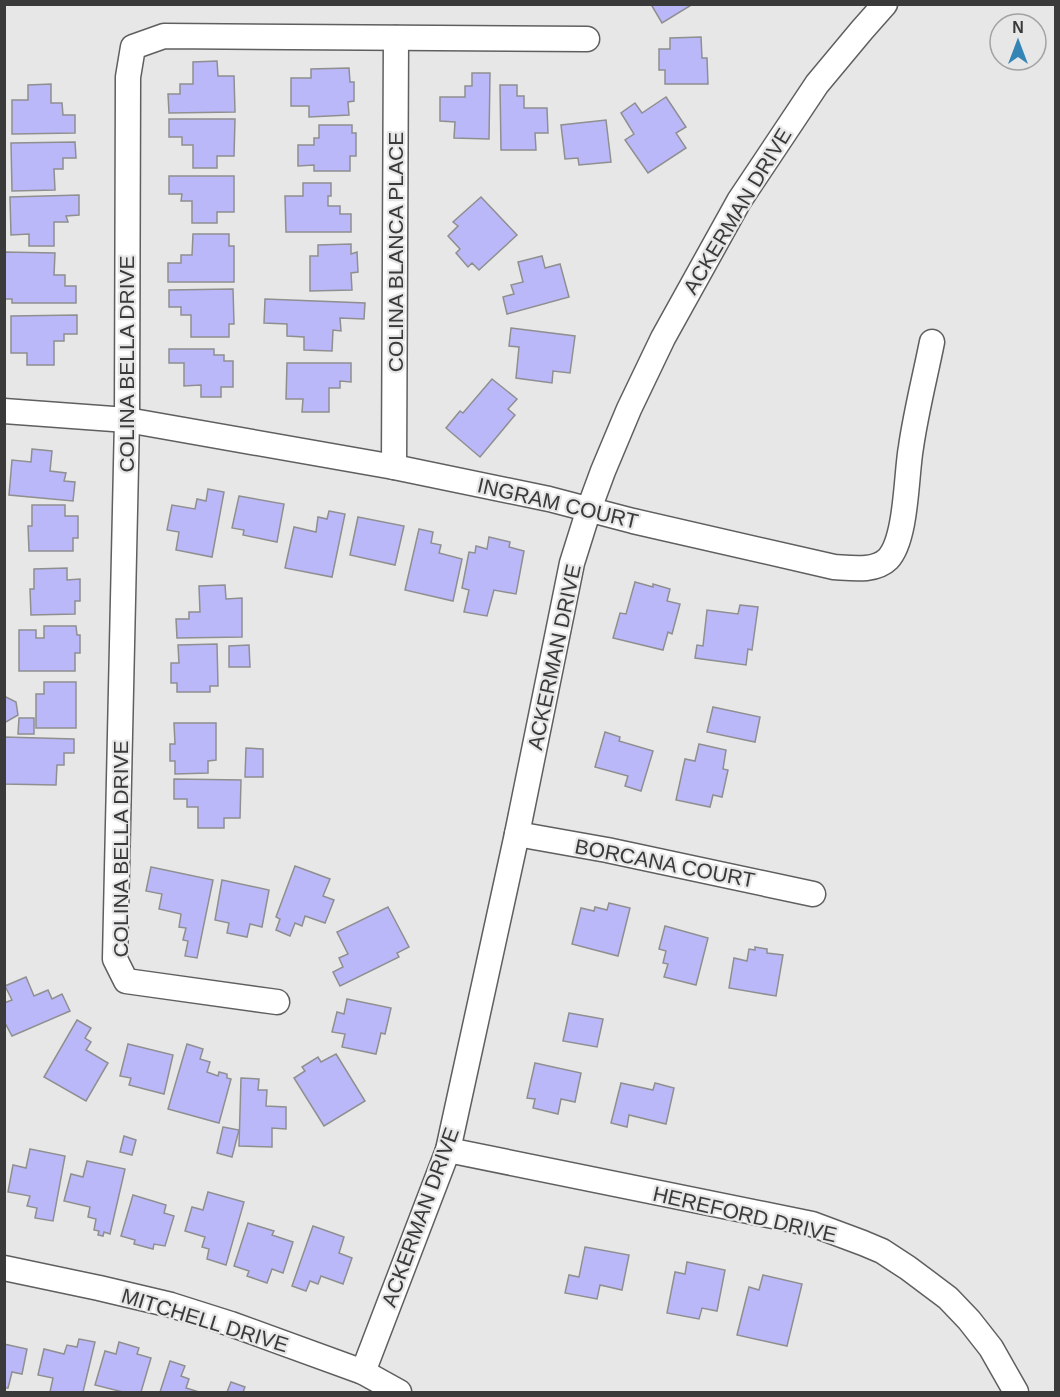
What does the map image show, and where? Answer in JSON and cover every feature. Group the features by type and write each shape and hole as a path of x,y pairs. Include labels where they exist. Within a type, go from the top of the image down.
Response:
{"street":[{"name":"ACKERMAN DRIVE","path":"363,1372 448,1150 517,834 572,563 603,471 663,338 739,201 817,84 885,4"},
{"name":"COLINA BELLA DRIVE","path":"277,1002 126,981 115,959 127,420 128,77 133,47 164,36 586,39"},
{"name":"COLINA BLANCA PLACE","path":"394,467 396,38"},
{"name":"INGRAM COURT","path":"4,411 127,420 394,467 589,509 834,567 859,569 875,566 887,560 897,545 911,446 932,342"},
{"name":"BORCANA COURT","path":"517,834 629,854 813,894"},
{"name":"HEREFORD DRIVE","path":"448,1150 812,1224 882,1251 948,1298 969,1320 991,1348 1016,1392"},
{"name":"MITCHELL DRIVE","path":"4,1268 171,1305 231,1324 363,1372 399,1392"}],"building":[{"path":"655,4 693,4 662,23 652,6"},
{"path":"701,37 702,58 707,58 708,84 665,84 665,70 659,70 659,49 670,49 670,38"},
{"path":"217,61 218,76 234,76 235,112 169,113 168,94 180,94 180,84 193,84 193,62"},
{"path":"349,68 350,82 354,82 354,101 348,102 349,115 309,117 309,106 291,106 291,78 311,78 311,69"},
{"path":"472,73 490,73 489,139 454,138 455,122 440,121 440,97 465,97 465,86 472,86"},
{"path":"51,84 51,103 62,103 63,115 75,115 75,133 12,134 12,100 28,100 28,85"},
{"path":"500,85 517,85 517,96 524,96 524,108 547,108 548,133 535,133 536,150 501,150"},
{"path":"666,97 686,127 676,133 686,148 648,173 625,140 634,134 621,113 635,103 642,113"},
{"path":"169,119 235,119 234,156 217,156 217,168 193,168 193,145 182,145 182,137 169,137"},
{"path":"606,120 611,162 579,165 578,158 565,159 561,125"},
{"path":"319,125 352,125 352,133 356,133 356,156 350,156 350,171 314,171 314,165 298,166 298,145 314,145 314,138 319,138"},
{"path":"75,142 76,158 63,158 63,169 54,169 55,190 12,191 11,143"},
{"path":"169,176 234,176 234,212 217,212 217,223 192,223 192,201 181,201 182,194 169,194"},
{"path":"303,183 331,183 328,206 340,206 340,214 351,214 351,232 286,232 285,196 303,196"},
{"path":"79,195 79,215 66,216 68,222 54,222 54,246 29,246 29,234 11,235 10,197"},
{"path":"481,197 517,235 479,270 472,263 468,267 456,253 460,249 448,236 458,226 453,222"},
{"path":"193,234 229,234 229,246 234,246 234,282 168,282 168,263 181,263 181,255 192,255"},
{"path":"351,244 351,254 357,252 358,272 351,273 352,290 310,291 310,256 318,256 318,245"},
{"path":"4,252 55,253 54,275 65,275 65,286 76,286 76,303 12,303 12,299 4,299"},
{"path":"542,256 545,268 560,264 569,297 507,314 503,297 514,294 511,285 523,282 518,262"},
{"path":"233,289 234,324 229,324 229,337 191,337 191,315 181,315 181,307 169,307 169,290"},
{"path":"265,299 365,303 364,319 340,318 341,331 333,330 332,351 304,350 304,337 287,336 287,324 264,323"},
{"path":"77,315 77,334 64,334 64,341 54,341 54,365 27,365 27,353 11,353 11,316"},
{"path":"511,328 575,336 570,373 553,371 552,383 516,378 519,347 509,346"},
{"path":"169,349 214,349 214,355 224,355 224,361 233,361 233,387 221,387 221,397 201,397 201,385 184,386 184,363 169,363"},
{"path":"287,363 351,363 351,382 340,381 340,388 329,388 329,412 302,412 303,399 286,399"},
{"path":"492,379 517,399 508,409 515,415 480,457 446,428 460,411 463,413"},
{"path":"32,449 52,451 50,471 66,473 64,481 75,482 73,501 9,495 12,460 31,462"},
{"path":"208,489 224,492 212,557 176,550 179,532 167,530 172,505 195,509 197,499 206,501"},
{"path":"239,496 284,504 277,542 243,535 244,530 232,528"},
{"path":"32,505 65,505 65,516 78,516 78,538 73,538 73,551 29,551 28,526 32,526"},
{"path":"329,511 345,514 332,577 285,568 294,527 316,532 318,517 327,519"},
{"path":"358,517 404,526 395,565 350,555"},
{"path":"419,529 433,532 431,543 441,545 439,553 462,559 453,601 405,590"},
{"path":"489,537 510,542 509,547 524,551 516,594 494,590 487,616 464,612 469,590 462,588 469,552 475,553 476,546 487,549"},
{"path":"67,568 67,580 80,579 80,601 75,601 75,614 31,615 30,589 34,589 34,569"},
{"path":"635,582 670,589 667,601 680,604 672,634 668,632 663,650 613,638 620,613 626,614"},
{"path":"225,585 226,599 242,598 242,637 177,638 176,619 189,619 189,612 200,612 199,586"},
{"path":"740,605 758,607 752,650 748,649 746,665 695,658 697,645 703,646 707,610 738,614"},
{"path":"44,626 76,626 77,635 80,635 80,653 75,653 75,671 19,671 19,630 36,630 36,638 44,638"},
{"path":"217,644 218,686 210,686 210,692 177,692 177,683 171,683 171,663 179,663 178,645"},
{"path":"249,645 250,667 229,667 229,646"},
{"path":"44,682 76,682 76,728 36,728 36,694 44,694"},
{"path":"4,697 16,702 18,715 6,722 4,721"},
{"path":"713,707 760,717 755,742 707,732"},
{"path":"19,718 34,718 34,734 18,734"},
{"path":"174,723 216,723 216,760 208,761 208,773 175,774 175,761 170,761 170,744 175,744"},
{"path":"605,732 620,737 619,741 653,751 641,791 625,786 628,776 595,767"},
{"path":"4,737 74,739 74,753 64,753 64,765 57,765 56,785 4,784"},
{"path":"699,744 726,750 723,769 728,770 722,797 713,795 710,807 676,800 685,759 695,761"},
{"path":"246,748 263,749 263,777 245,777"},
{"path":"174,779 241,780 240,818 224,818 224,828 198,828 198,807 187,807 187,799 174,799"},
{"path":"295,866 330,879 323,896 334,900 325,923 305,916 302,926 295,923 290,936 276,930 280,919 276,917"},
{"path":"151,867 213,880 197,958 185,956 188,941 183,940 186,928 179,927 181,914 159,909 162,894 146,891"},
{"path":"222,880 269,890 262,927 250,924 247,937 227,933 229,923 215,920"},
{"path":"609,903 630,908 618,956 572,944 581,908 594,911 595,907 607,910"},
{"path":"388,907 409,947 397,953 399,957 340,986 333,972 343,967 339,958 348,954 337,932"},
{"path":"665,926 708,938 696,985 664,977 668,964 663,963 666,951 659,949"},
{"path":"755,947 767,949 767,953 783,955 776,996 729,988 734,958 747,961 749,949 755,950"},
{"path":"26,977 34,996 48,990 52,999 62,994 70,1011 12,1036 4,1021 4,1003 12,1000 5,986"},
{"path":"347,999 391,1008 385,1034 381,1033 376,1054 342,1047 345,1034 332,1032 337,1012 344,1014"},
{"path":"569,1013 603,1019 597,1047 563,1041"},
{"path":"77,1020 91,1028 85,1038 91,1042 86,1050 108,1063 86,1101 44,1077"},
{"path":"128,1044 173,1055 164,1094 129,1085 131,1078 120,1076"},
{"path":"187,1044 203,1049 200,1059 210,1062 207,1072 218,1076 219,1072 227,1074 227,1078 231,1079 219,1123 168,1109"},
{"path":"336,1054 365,1101 324,1126 294,1078 305,1071 302,1067 318,1057 321,1062"},
{"path":"535,1063 581,1073 575,1102 561,1099 558,1114 533,1108 535,1099 527,1098"},
{"path":"241,1078 259,1079 258,1090 267,1090 266,1106 286,1107 286,1129 272,1128 272,1147 239,1146"},
{"path":"621,1083 653,1090 655,1083 674,1088 666,1124 629,1115 627,1127 611,1123"},
{"path":"223,1127 239,1130 232,1157 217,1153"},
{"path":"124,1136 136,1140 132,1155 120,1152"},
{"path":"30,1149 65,1156 53,1221 35,1218 37,1208 27,1206 30,1196 8,1192 13,1165 26,1168"},
{"path":"87,1161 125,1169 110,1234 104,1232 103,1236 98,1235 99,1231 94,1230 96,1219 88,1217 90,1207 64,1201 71,1174 83,1177"},
{"path":"208,1192 244,1202 226,1265 207,1259 209,1249 202,1247 205,1237 185,1231 192,1207 203,1210"},
{"path":"133,1195 166,1205 164,1213 174,1216 165,1246 154,1244 153,1249 134,1244 135,1240 121,1236"},
{"path":"248,1223 274,1231 272,1235 293,1242 283,1273 272,1269 267,1283 247,1276 249,1271 234,1266"},
{"path":"313,1226 344,1237 339,1253 352,1258 343,1284 321,1276 318,1284 310,1281 306,1291 292,1286"},
{"path":"585,1247 629,1255 622,1290 600,1285 597,1299 565,1293 569,1275 579,1277"},
{"path":"687,1262 725,1270 717,1311 702,1308 699,1319 667,1313 675,1272 685,1274"},
{"path":"763,1275 802,1284 787,1346 737,1335 749,1287 759,1290"},
{"path":"79,1339 95,1342 83,1392 50,1392 53,1378 38,1375 44,1349 64,1354 67,1345 77,1347"},
{"path":"119,1342 139,1348 137,1354 151,1358 141,1392 123,1392 95,1385 105,1351 116,1354"},
{"path":"4,1344 27,1349 22,1374 12,1372 8,1388 4,1388"},
{"path":"170,1361 185,1366 181,1376 189,1379 186,1388 199,1392 160,1392"},
{"path":"231,1382 245,1387 243,1392 227,1392"}]}
